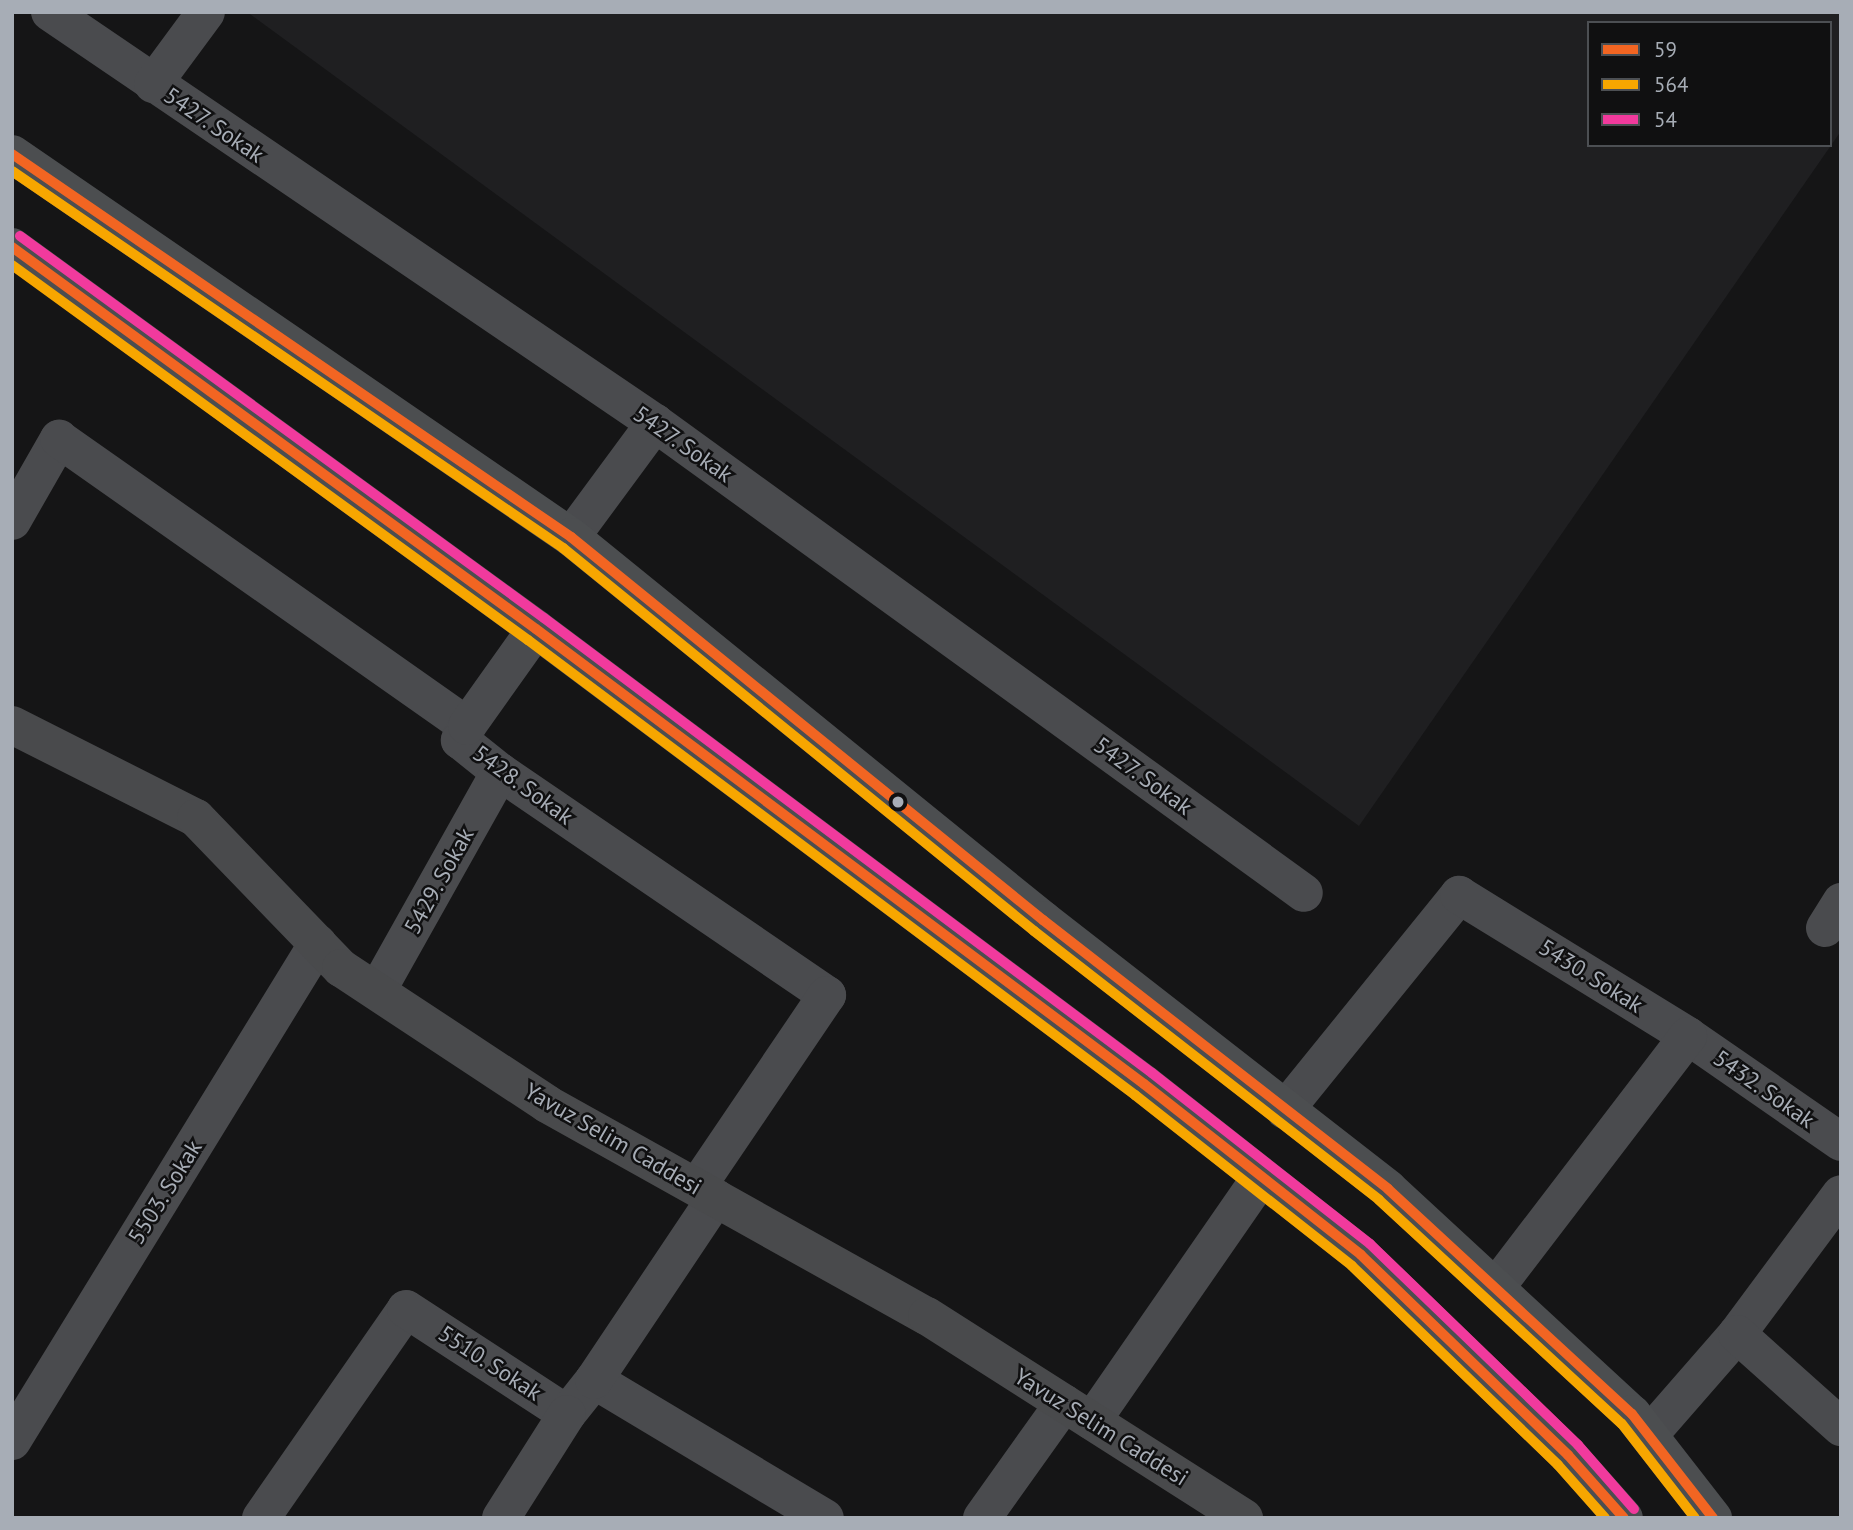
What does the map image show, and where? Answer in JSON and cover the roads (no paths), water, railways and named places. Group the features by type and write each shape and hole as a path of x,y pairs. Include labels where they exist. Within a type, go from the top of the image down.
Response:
{"main road":[{"path":"12,154 571,537 1032,911 1388,1189 1632,1414 1713,1518"},
{"path":"12,247 536,629 1144,1084 1361,1255 1568,1455 1624,1518"}],"street":[{"name":"5427. Sokak","path":"50,12 655,422 1304,893"},
{"path":"153,84 206,12"},
{"path":"571,537 655,422"},
{"name":"5428. Sokak","path":"12,521 60,439 467,726 460,740 500,772 827,995 706,1193"},
{"path":"467,726 536,629"},
{"name":"Yavuz Selim Caddesi","path":"12,725 196,818 341,968 547,1104 927,1316 1244,1518"},
{"name":"5429. Sokak","path":"377,991 500,772"},
{"name":"5430. Sokak","path":"1285,1110 1459,895 1688,1036"},
{"name":"5503. Sokak","path":"12,1441 318,943"},
{"path":"1495,1288 1688,1036"},
{"name":"5432. Sokak","path":"1688,1036 1841,1142"},
{"path":"982,1518 1078,1412 1261,1177"},
{"name":"5510. Sokak","path":"264,1517 406,1308 567,1414 594,1380 706,1193"},
{"path":"1649,1435 1737,1334 1841,1194"},
{"path":"1737,1334 1841,1427"},
{"path":"594,1380 825,1518"},
{"path":"501,1518 567,1414"}]}
